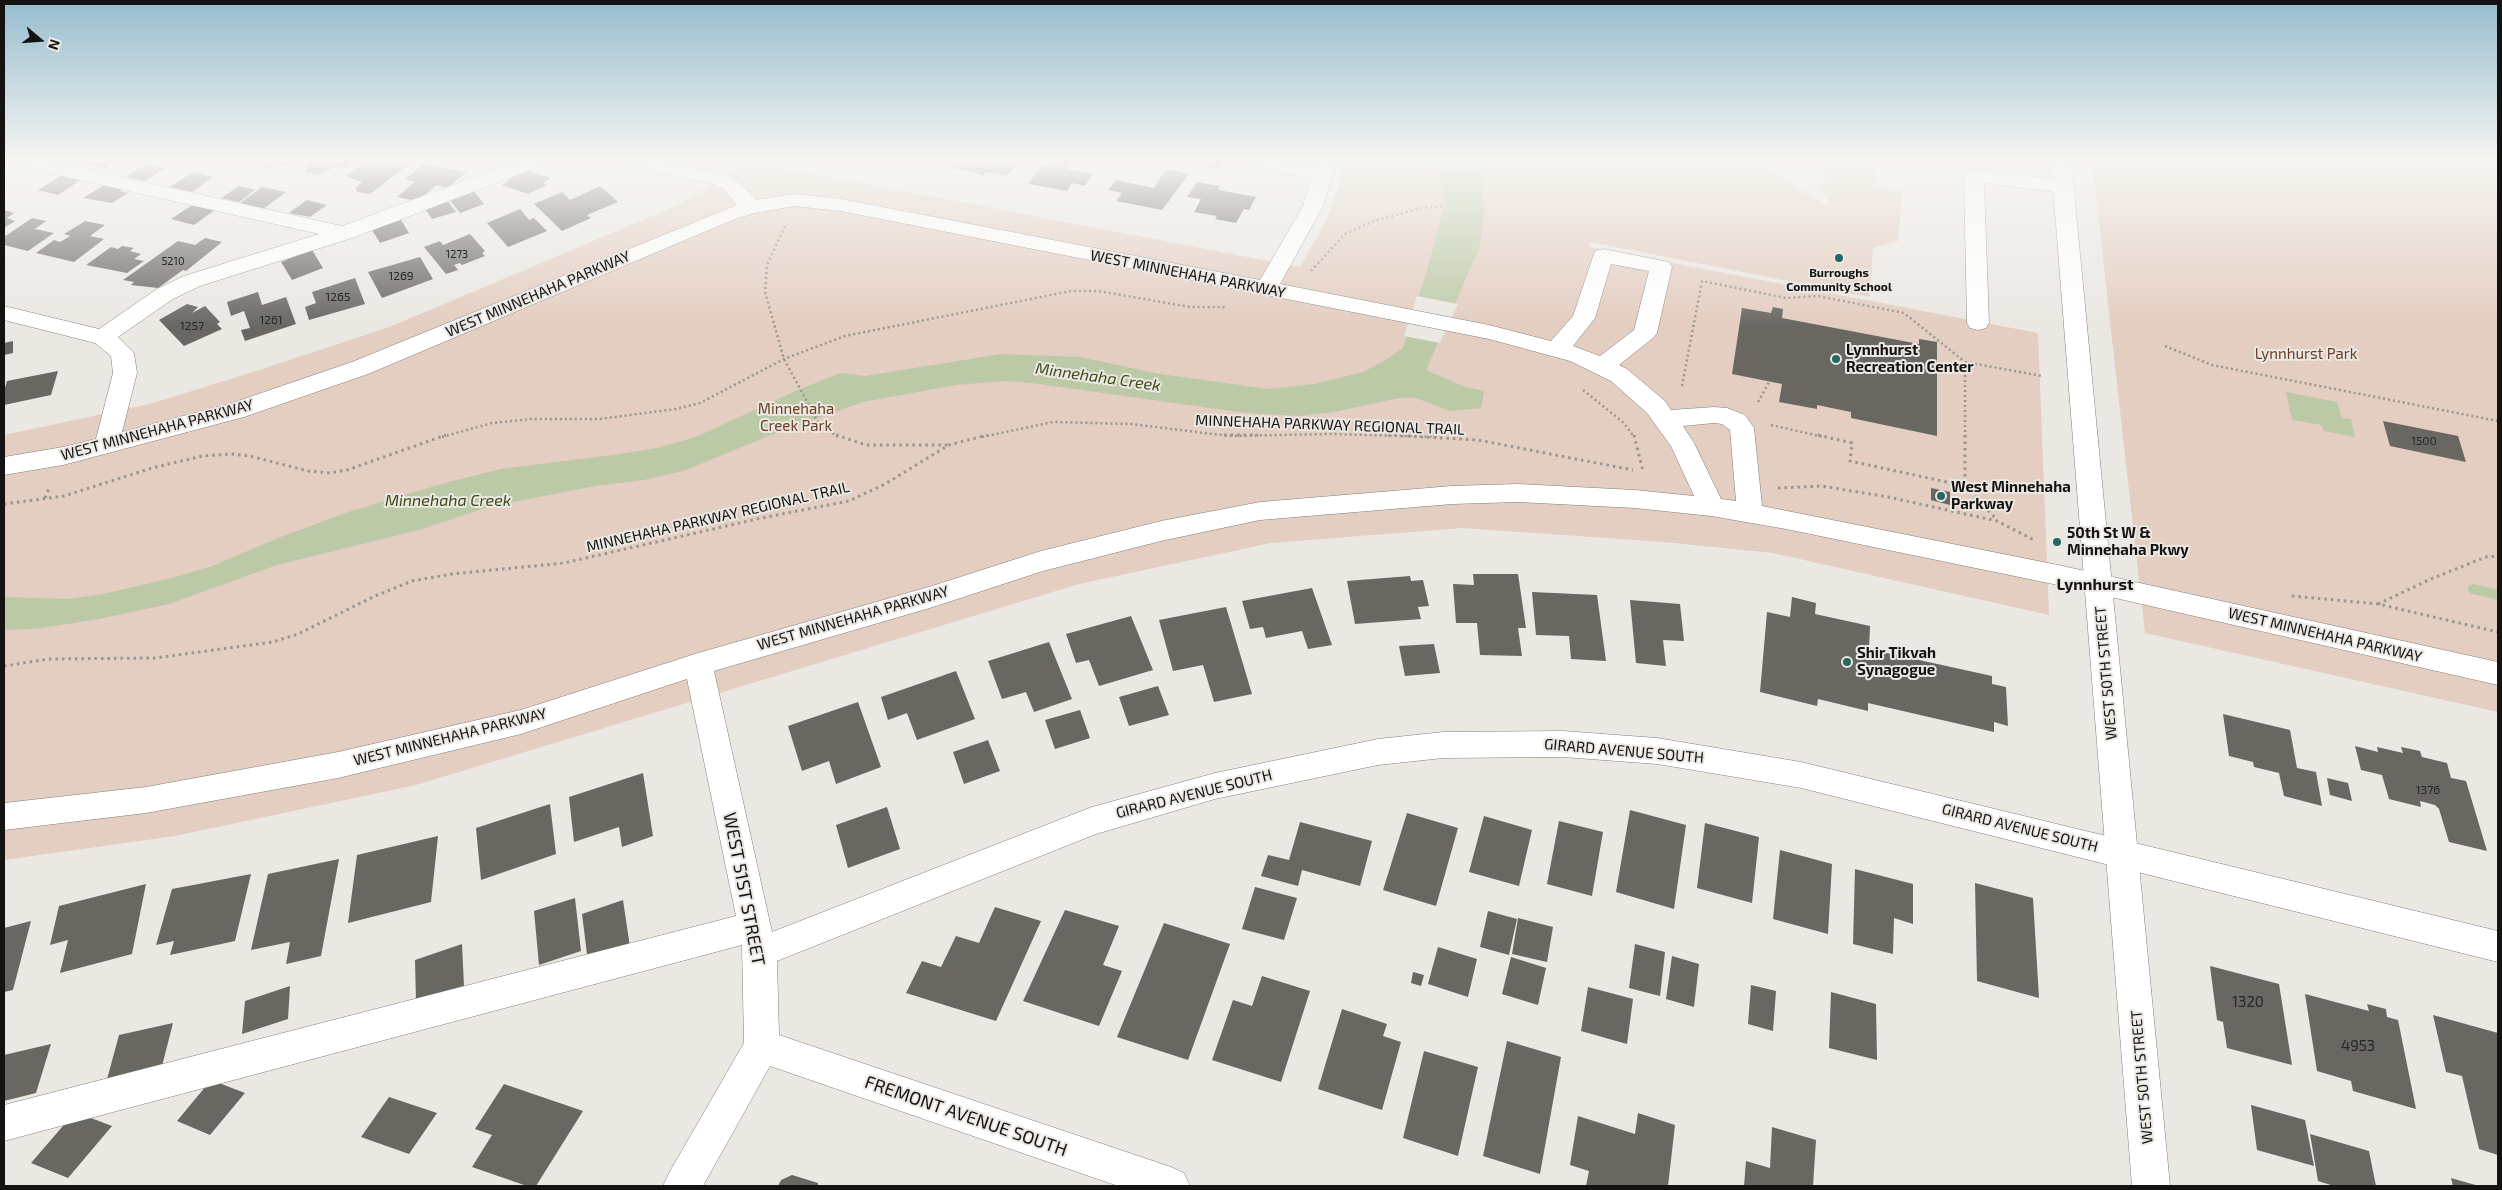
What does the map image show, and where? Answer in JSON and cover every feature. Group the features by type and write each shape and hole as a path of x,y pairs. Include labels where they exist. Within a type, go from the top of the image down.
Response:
{"street":[{"path":"271,217 344,233"},
{"path":"103,337 165,294 192,281 344,233 388,217"},
{"name":"WEST MINNEHAHA PARKWAY","path":"4,466 63,456 235,411 360,368 687,231 726,217"},
{"name":"WEST MINNEHAHA PARKWAY","path":"899,217 1488,332 1557,349 1603,366 1637,388 1666,419 1682,443 1701,481 1711,507"},
{"path":"1266,290 1307,217"},
{"path":"1975,217 1978,323"},
{"name":"WEST 50TH STREET","path":"2067,217 2151,1186"},
{"path":"1557,349 1584,318 1603,256 1661,267 1645,333 1603,366"},
{"path":"5,314 103,337 122,353 125,373 108,444"},
{"path":"1666,419 1714,414 1736,421 1742,428 1750,514"},
{"name":"WEST MINNEHAHA PARKWAY","path":"4,816 146,800 338,765 521,722 698,664 933,596 1041,561 1162,531 1260,511 1452,495 1518,493 1635,499 1711,507 1821,526 2098,584 2498,673"},
{"name":"WEST 51ST STREET","path":"698,664 757,939 762,1046"},
{"name":"GIRARD AVENUE SOUTH","path":"4,1123 757,939 1092,821 1215,786 1378,752 1442,745 1563,744 1704,757 1867,790 2498,948"},
{"path":"682,1186 762,1046"},
{"name":"FREMONT AVENUE SOUTH","path":"762,1046 1170,1186"}],"path":[{"path":"1307,275 1345,234 1389,217"},
{"path":"787,219 770,256 764,281 765,292 784,358 819,424 840,438 860,444 949,445"},
{"path":"1682,386 1702,281 1786,298 1818,296 1904,313 1965,362 2042,376"},
{"path":"4,504 64,496 160,466 202,456 232,454 250,456 308,471 330,473 346,470 455,433 492,423 531,419 599,419 676,409 712,398 784,358 845,336 1071,291 1098,291 1190,307 1230,307"},
{"path":"2165,346 2212,365 2498,421"},
{"path":"1965,362 1965,486"},
{"path":"1758,402 1769,382"},
{"name":"MINNEHAHA PARKWAY REGIONAL TRAIL","path":"4,666 50,659 155,658 273,642 298,634 394,587 432,576 564,563 757,519 849,501 885,484 949,445 1033,425 1090,421 1132,424 1217,436 1331,434 1452,438 1478,440 1643,471 1638,446 1624,423 1576,385"},
{"path":"1767,424 1852,443 1850,461 1965,486 1997,521"},
{"path":"1769,488 1822,486 1854,490 1997,521 2038,543"},
{"path":"2498,556 2486,557 2433,578 2378,604 2498,632"}],"green space":[{"name":"Minnehaha Creek Park","path":"651,217 1037,217 1300,267 1328,217 1900,217 1898,241 1873,248 1870,297 1590,242 1589,247 2038,333 2049,615 1773,553 1664,542 1462,528 1271,543 1079,584 416,785 175,836 4,860 4,435 150,404 392,326"},
{"name":"Lynnhurst Park","path":"2098,217 2498,217 2498,712 2145,633"}],"water":[{"name":"Minnehaha Creek","path":"1441,217 1484,217 1480,246 1426,370 1465,387 1484,391 1481,408 1450,411 1416,398 1399,398 1334,412 1300,416 1246,413 1031,383 1005,381 956,385 863,402 774,434 683,471 644,480 595,486 488,507 422,529 277,565 169,604 99,619 35,629 4,630 4,597 69,599 103,594 210,567 278,538 348,512 445,483 501,469 657,448 696,437 791,393 840,373 865,376 1001,354 1080,357 1160,374 1269,389 1314,384 1363,372 1386,360 1403,348"},
{"path":"2286,392 2337,402 2342,418 2351,419 2355,437 2323,431 2322,425 2292,420"}],"pier":[{"path":"1417,296 1458,304 1440,343 1404,336"}],"building":[{"path":"4,217 9,217 7,218 15,221 4,228"},
{"path":"175,217 206,217 194,225 171,219"},
{"path":"502,217 526,217 529,220 534,218 547,231 508,247 487,223"},
{"path":"547,217 591,218 562,231"},
{"path":"1217,217 1240,217 1236,223 1215,219"},
{"path":"32,218 46,221 35,229 54,233 28,251 4,245 4,237"},
{"path":"401,220 409,233 380,243 372,230"},
{"path":"85,221 105,225 90,236 104,239 74,262 36,253 54,240 60,242 70,236 64,234"},
{"path":"470,234 485,251 482,253 485,256 462,265 460,263 454,265 458,270 446,274 424,247 440,241 443,245"},
{"path":"205,238 222,242 186,271 183,270 158,288 131,285 134,282 123,280 178,241 195,245"},
{"path":"122,246 134,248 130,251 141,254 134,259 144,261 127,273 86,265 111,247 118,249"},
{"path":"312,250 323,268 292,280 281,262"},
{"path":"420,257 433,279 382,298 368,272"},
{"path":"355,278 365,304 309,320 305,307 316,303 312,292"},
{"path":"258,292 262,305 286,297 296,324 245,341 241,330 250,328 244,311 231,316 227,302"},
{"path":"187,304 198,307 192,313 205,306 220,322 217,324 222,329 184,346 159,320"},
{"name":"Lynnhurst Recreation Center","path":"1773,307 1783,309 1782,318 1919,344 1919,339 1937,342 1937,436 1851,418 1851,412 1817,405 1817,409 1779,402 1782,384 1732,374 1742,308 1771,313"},
{"path":"13,341 13,353 4,355 4,343"},
{"path":"58,371 51,395 4,405 4,391 7,381"},
{"path":"2383,421 2458,436 2466,462 2390,446"},
{"name":"West Minnehaha Parkway","path":"1931,488 1950,492 1950,505 1931,500"},
{"path":"1473,574 1518,574 1526,628 1518,628 1522,656 1480,655 1477,623 1456,623 1453,584 1474,585"},
{"path":"1410,576 1411,581 1423,580 1429,606 1418,607 1421,619 1355,624 1347,581"},
{"path":"1312,588 1332,645 1308,649 1302,631 1266,638 1263,627 1250,629 1242,601"},
{"path":"1532,592 1597,595 1606,661 1571,659 1569,636 1536,635"},
{"name":"Shir Tikvah Synagogue","path":"1792,597 1816,603 1815,614 1870,626 1869,649 1992,676 1992,684 2006,687 2008,726 1994,722 1994,732 1868,703 1868,711 1818,699 1817,706 1760,692 1767,612 1790,617"},
{"path":"1630,600 1680,604 1684,641 1663,640 1666,666 1636,663"},
{"path":"1226,607 1252,694 1214,702 1203,665 1173,671 1159,620"},
{"path":"1131,616 1153,670 1099,686 1089,660 1076,663 1066,634"},
{"path":"1049,642 1072,699 1034,712 1026,692 1002,699 988,661"},
{"path":"1434,644 1440,673 1405,676 1399,646"},
{"path":"956,671 975,719 917,740 907,713 888,720 881,697"},
{"path":"1158,686 1169,715 1129,726 1119,697"},
{"path":"858,702 881,767 836,784 829,761 802,771 788,726"},
{"path":"1080,710 1090,738 1055,749 1045,720"},
{"path":"2223,714 2290,730 2297,768 2316,772 2322,806 2284,796 2279,773 2254,767 2253,762 2229,756"},
{"path":"988,740 1000,771 964,784 953,752"},
{"path":"2355,746 2378,752 2377,747 2403,753 2401,747 2420,751 2422,757 2447,763 2451,778 2466,781 2487,851 2449,842 2439,809 2435,805 2420,801 2421,807 2389,799 2382,775 2361,770"},
{"path":"643,773 653,836 622,847 619,827 574,842 569,797"},
{"path":"2327,778 2348,783 2352,801 2330,795"},
{"path":"550,804 556,854 481,880 476,828"},
{"path":"887,807 900,849 848,868 836,825"},
{"path":"1630,810 1686,825 1674,909 1616,892"},
{"path":"1407,813 1458,828 1436,906 1383,890"},
{"path":"1484,816 1532,830 1519,886 1469,872"},
{"path":"1559,821 1603,832 1592,896 1547,884"},
{"path":"1300,822 1372,841 1360,886 1302,870 1298,886 1261,876 1268,855 1289,860"},
{"path":"1705,823 1759,837 1752,903 1697,888"},
{"path":"438,836 431,902 348,923 357,855"},
{"path":"1780,850 1832,864 1828,934 1773,919"},
{"path":"339,859 321,956 286,964 290,942 251,950 268,874"},
{"path":"1855,869 1913,884 1913,924 1894,918 1893,954 1853,944"},
{"path":"251,874 235,941 170,955 174,941 156,945 172,889"},
{"path":"1975,883 2033,898 2039,998 1977,981"},
{"path":"146,884 132,954 60,973 68,940 50,945 59,906"},
{"path":"1255,887 1297,898 1284,940 1242,929"},
{"path":"575,898 581,951 539,965 534,911"},
{"path":"623,900 630,947 588,962 582,914"},
{"path":"995,907 1041,921 996,1021 906,993 922,961 941,967 956,936 979,943"},
{"path":"1065,910 1119,926 1103,965 1122,971 1099,1026 1023,1001"},
{"path":"1488,911 1517,919 1509,955 1480,947"},
{"path":"1518,918 1553,927 1547,962 1512,954"},
{"path":"31,921 13,990 4,992 4,928"},
{"path":"1164,923 1230,944 1188,1060 1117,1037"},
{"path":"462,944 464,986 416,1002 415,960"},
{"path":"1635,944 1665,952 1660,996 1629,988"},
{"path":"1438,947 1477,959 1468,997 1428,984"},
{"path":"1672,956 1699,964 1694,1007 1666,999"},
{"path":"1511,957 1546,968 1538,1005 1502,994"},
{"path":"2210,966 2279,984 2292,1065 2227,1048 2223,1022 2217,1020"},
{"path":"1413,972 1424,975 1421,986 1411,983"},
{"path":"1262,976 1310,991 1281,1082 1212,1060 1233,1000 1252,1006"},
{"path":"1751,985 1776,991 1773,1031 1748,1024"},
{"path":"290,986 288,1019 242,1034 245,1001"},
{"path":"1588,987 1633,999 1627,1044 1581,1031"},
{"path":"1831,992 1876,1004 1877,1060 1829,1048"},
{"path":"2305,994 2369,1011 2367,1004 2386,1009 2387,1017 2398,1020 2416,1109 2353,1091 2351,1081 2317,1071"},
{"path":"1342,1009 1387,1024 1383,1036 1401,1042 1382,1110 1318,1089"},
{"path":"2433,1015 2498,1033 2498,1155 2479,1149 2462,1076 2446,1072"},
{"path":"173,1023 161,1070 106,1083 119,1035"},
{"path":"1507,1041 1561,1057 1540,1174 1483,1156"},
{"path":"51,1044 36,1093 4,1101 4,1055"},
{"path":"1424,1051 1478,1067 1458,1156 1403,1138"},
{"path":"211,1080 245,1093 210,1135 177,1121"},
{"path":"504,1084 583,1111 536,1186 527,1186 472,1167 492,1135 475,1129"},
{"path":"389,1097 437,1113 409,1154 361,1137"},
{"path":"2251,1105 2305,1120 2314,1166 2257,1150"},
{"path":"75,1112 112,1126 68,1178 31,1163"},
{"path":"1638,1113 1675,1125 1668,1186 1586,1186 1589,1171 1570,1165 1578,1116 1635,1134"},
{"path":"1772,1127 1816,1140 1813,1186 1744,1186 1746,1161 1770,1168"},
{"path":"2310,1134 2369,1151 2376,1186 2334,1186 2318,1181"},
{"path":"792,1175 818,1183 818,1186 778,1186 781,1180"},
{"path":"2451,1178 2479,1186 2453,1186"}],"waterway":[{"path":"2473,589 2498,595"}],"place":[{"name":"Burroughs Community School","path":"1839,258"},
{"name":"Lynnhurst Recreation Center","path":"1836,359"},
{"name":"West Minnehaha Parkway","path":"1941,496"},
{"name":"50th St W & Minnehaha Pkwy","path":"2057,542"},
{"name":"Shir Tikvah Synagogue","path":"1847,662"}],"district":[{"name":"Lynnhurst","path":"2095,585"}]}
